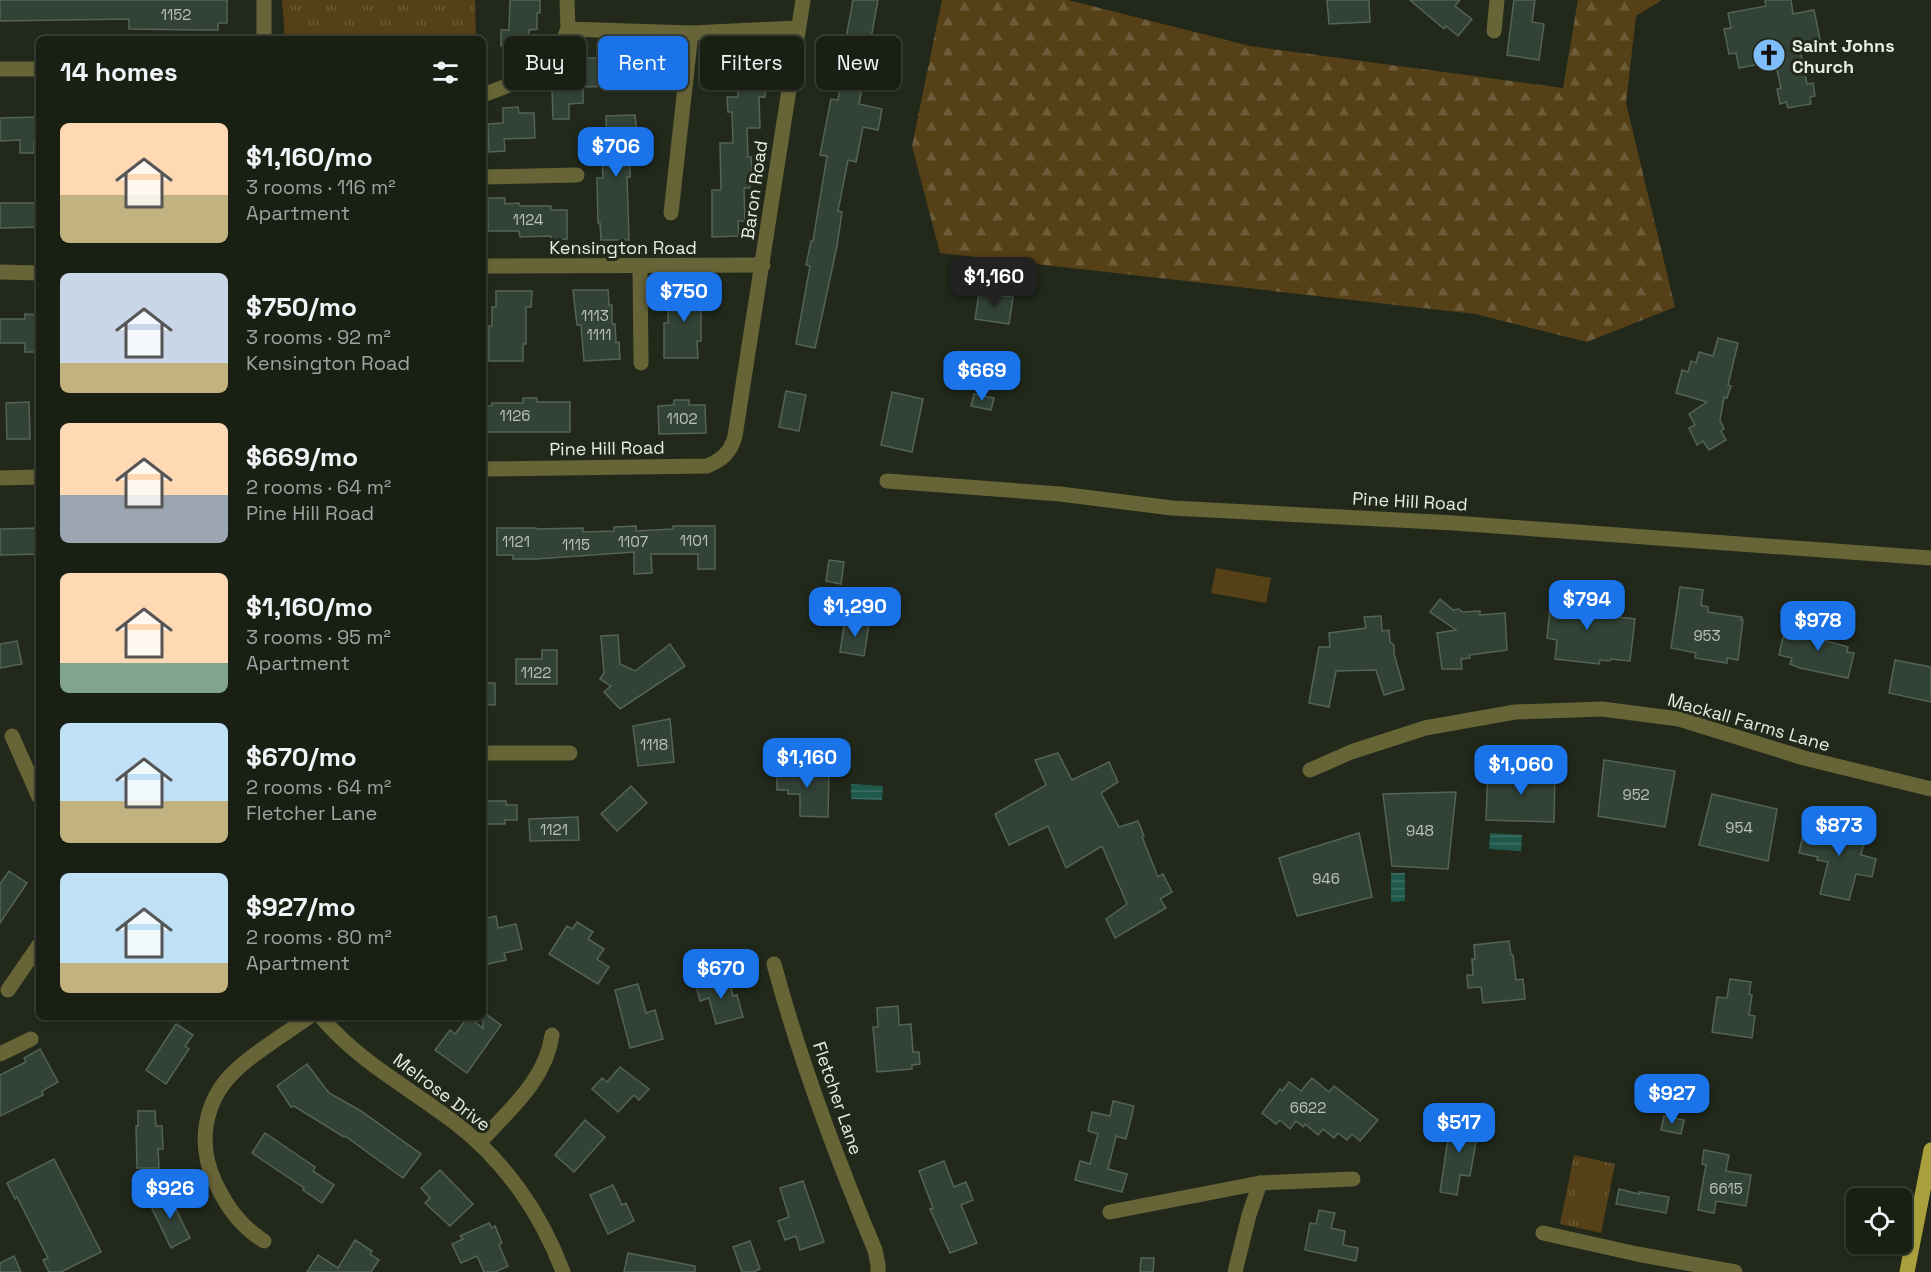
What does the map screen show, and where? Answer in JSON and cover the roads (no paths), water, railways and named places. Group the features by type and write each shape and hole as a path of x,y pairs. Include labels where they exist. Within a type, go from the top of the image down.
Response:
{"main road":[{"path":"1907,1272 1931,1150"}],"street":[{"path":"264,0 264,36"},
{"path":"486,94 542,73 556,57 568,29 567,0"},
{"name":"Baron Road","path":"727,454 735,436 803,0"},
{"path":"1494,31 1497,0"},
{"path":"568,29 691,33 798,28"},
{"path":"670,213 691,33"},
{"path":"0,69 36,69"},
{"path":"486,177 577,174"},
{"name":"Kensington Road","path":"486,266 763,265"},
{"path":"640,267 641,363"},
{"path":"0,272 36,273"},
{"name":"Pine Hill Road","path":"486,468 707,466 718,462 727,454"},
{"path":"0,478 36,477"},
{"name":"Pine Hill Road","path":"887,481 1060,494 1172,508 1454,523 1931,558"},
{"name":"Mackall Farms Lane","path":"1310,770 1350,752 1425,728 1515,712 1602,709 1679,719 1804,758 1931,789"},
{"path":"12,736 36,790"},
{"path":"486,753 570,753"},
{"path":"8,990 36,949"},
{"name":"Fletcher Lane","path":"774,964 802,1057 871,1242 878,1272"},
{"path":"264,1241 239,1222 210,1173 204,1146 207,1118 214,1098 235,1070 305,1020"},
{"name":"Melrose Drive","path":"324,1020 358,1055 454,1122 501,1165 522,1192 539,1220 555,1251 562,1272"},
{"path":"479,1143 536,1080 545,1063 552,1035"},
{"path":"0,1054 31,1039"},
{"path":"1110,1212 1260,1183 1353,1179"},
{"path":"1235,1272 1249,1215 1260,1183"},
{"path":"1544,1233 1637,1254 1735,1272"}],"water":[{"path":"851,784 883,786 882,800 851,799"},
{"path":"1490,833 1522,835 1521,851 1489,849"},
{"path":"1391,873 1405,873 1405,901 1391,902"}],"place":[{"name":"Saint Johns Church","path":"1769,55"}]}
